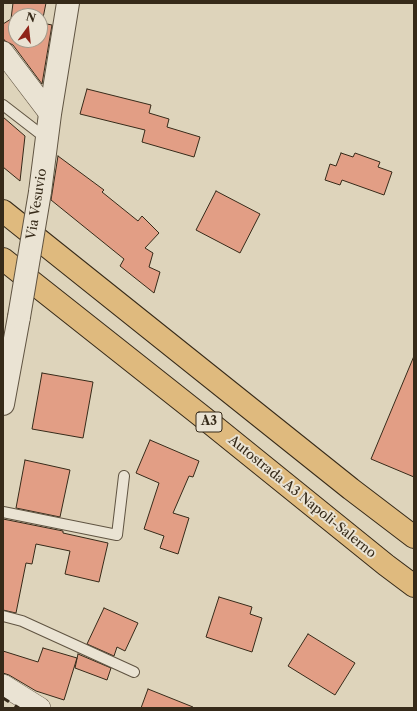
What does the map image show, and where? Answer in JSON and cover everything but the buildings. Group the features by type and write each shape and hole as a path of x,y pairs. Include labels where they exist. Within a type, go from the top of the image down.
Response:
{"highway":[{"path":"3,210 414,537"},
{"name":"Autostrada A3 Napoli-Salerno","path":"3,259 414,586"}],"street":[{"name":"Via Vesuvio","path":"3,404 40,192 50,114 68,3"},
{"path":"3,52 50,114"},
{"path":"3,685 40,708"}],"lane":[{"path":"3,105 47,139"},
{"path":"3,512 117,535 124,476"},
{"path":"3,616 22,621 134,672"}],"railway":[{"path":"3,698 19,708"}]}
